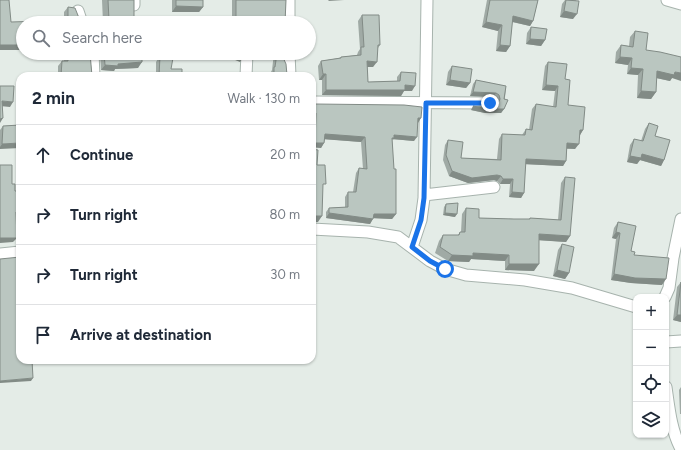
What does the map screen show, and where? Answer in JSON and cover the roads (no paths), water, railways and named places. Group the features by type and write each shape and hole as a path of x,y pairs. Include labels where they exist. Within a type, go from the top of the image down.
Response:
{"street":[{"path":"289,0 289,16"},
{"path":"412,247 421,220 424,195 427,0"},
{"path":"667,0 681,4"},
{"path":"78,11 80,16"},
{"path":"93,60 94,72"},
{"path":"246,72 247,60"},
{"path":"289,60 290,72"},
{"path":"316,102 490,103"},
{"path":"424,195 494,187"},
{"path":"666,294 677,259 681,219"},
{"path":"316,229 368,232 398,237 430,261 445,269 466,275 525,280 572,288 633,306"},
{"path":"0,254 16,252"},
{"path":"669,342 681,342"},
{"path":"668,402 672,424 681,449"}]}
